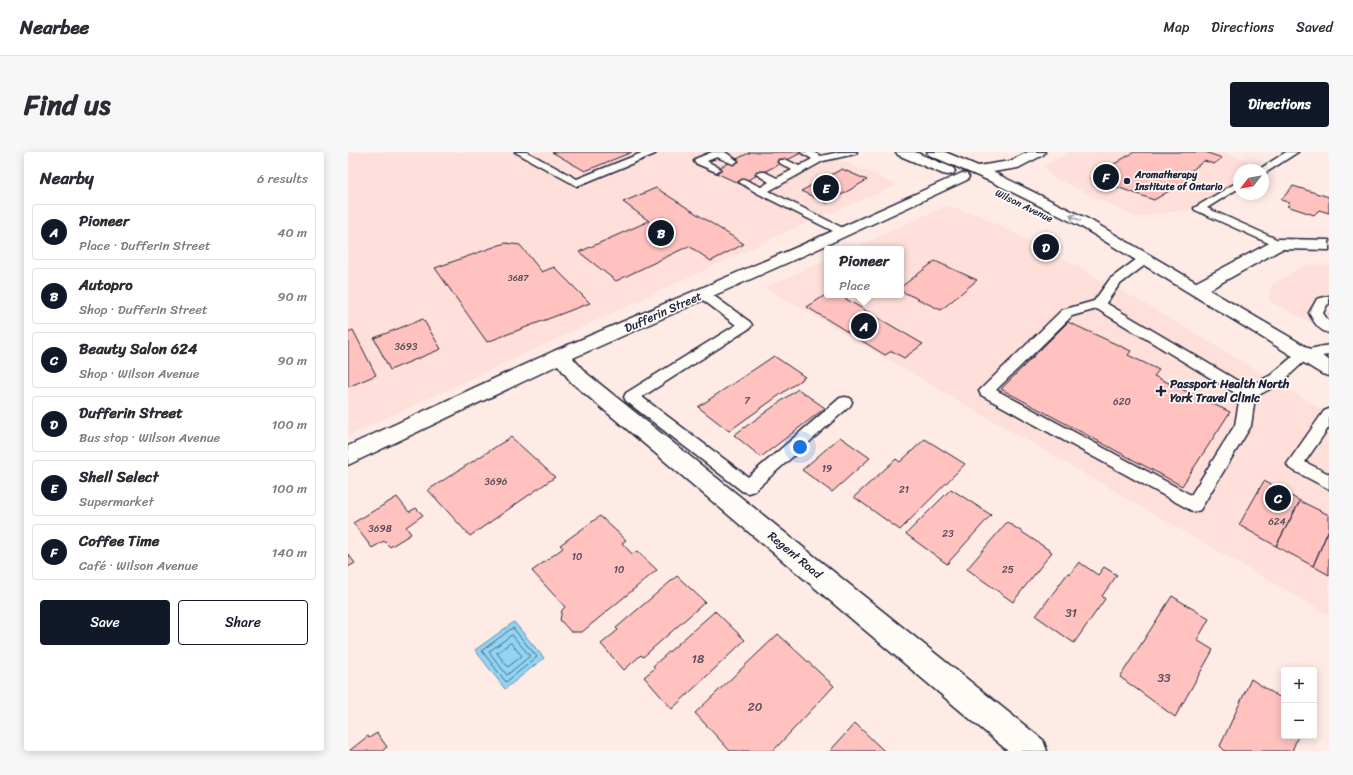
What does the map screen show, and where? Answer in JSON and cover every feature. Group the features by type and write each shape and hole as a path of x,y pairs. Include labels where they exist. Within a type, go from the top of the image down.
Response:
{"street":[{"name":"Wilson Avenue","path":"903,152 962,177 1076,231 1145,259"},
{"name":"Wilson Avenue","path":"934,152 978,170 1085,223 1329,369"},
{"name":"Dufferin Street","path":"348,456 561,356 843,232 962,177 978,170 1013,165 1038,152"},
{"path":"978,170 987,155"},
{"path":"1197,289 1279,244 1329,245"},
{"name":"Regent Road","path":"561,356 578,377 657,429 730,502 1020,747"}],"lane":[{"path":"520,152 577,182 652,152"},
{"path":"805,152 820,159"},
{"path":"761,191 820,159 852,152"},
{"path":"1269,166 1293,152"},
{"path":"716,169 699,161 719,153 733,161"},
{"path":"783,162 799,170"},
{"path":"761,174 777,182"},
{"path":"744,182 843,232"},
{"path":"1233,188 1199,208 1279,244"},
{"path":"1145,259 1114,282 1099,304 1067,313 986,391 1194,505 1243,426 1248,394"},
{"path":"703,294 745,325 631,397 657,429 748,486"},
{"path":"1329,300 1322,302 1316,313 1320,321 1329,329"},
{"path":"1099,304 1248,394"},
{"path":"1248,394 1276,379 1304,354 1329,350"},
{"path":"730,502 845,402"},
{"path":"1329,415 1295,464 1329,482"}],"shaded area":[{"path":"348,152 822,152 898,185 801,225 348,436"},
{"path":"1070,152 1221,152 1257,164 1233,164 1233,193 1213,208 1136,217 1051,176 1044,166"},
{"path":"946,206 981,216 1084,270 1154,309 1329,414 1329,615 765,288 824,261 824,298 904,298 904,246 858,246"},
{"path":"1310,264 1329,266 1329,332 1269,301 1271,286 1294,271"}],"water":[{"path":"514,622 544,658 505,689 475,650"}],"building":[{"path":"552,152 632,152 585,171"},
{"path":"751,152 801,153 740,184 712,171"},
{"path":"1134,152 1205,152 1222,158 1214,164 1204,161 1184,176 1191,178 1154,200 1091,178"},
{"path":"842,169 867,180 827,203 801,191"},
{"path":"1293,186 1329,197 1329,213 1319,210 1314,215 1287,206 1290,203 1281,200"},
{"path":"656,188 744,244 711,261 689,246 616,281 579,252 649,221 623,202"},
{"path":"505,243 520,245 542,272 554,267 590,303 487,342 435,268"},
{"path":"935,261 977,280 941,310 904,292 904,285"},
{"path":"824,296 824,298 844,298 923,344 904,358 892,351 885,355 807,307"},
{"path":"423,319 441,349 390,370 374,338"},
{"path":"1068,322 1131,351 1128,355 1159,370 1154,376 1230,412 1182,486 1001,389"},
{"path":"353,330 376,375 348,387 348,332"},
{"path":"774,356 805,377 729,431 698,407"},
{"path":"798,389 825,408 761,457 734,435"},
{"path":"511,437 555,477 470,536 428,490"},
{"path":"840,437 870,458 832,492 802,470"},
{"path":"925,439 965,464 900,530 854,497 896,459 900,462"},
{"path":"1264,481 1300,501 1276,546 1239,525"},
{"path":"951,489 991,515 947,564 906,534"},
{"path":"397,497 409,512 416,508 423,515 406,527 411,534 390,547 384,541 372,548 353,523"},
{"path":"1300,501 1329,515 1329,529 1313,566 1276,546"},
{"path":"600,516 626,540 622,543 632,554 637,551 657,570 582,632 571,632 560,620 562,610 565,607 532,571 563,548 560,545"},
{"path":"1007,522 1052,552 1013,602 967,569"},
{"path":"1329,529 1329,575 1313,566"},
{"path":"348,554 355,563 348,567"},
{"path":"1079,562 1098,575 1104,567 1117,575 1102,596 1105,599 1074,643 1036,616 1068,573 1070,574"},
{"path":"677,576 705,602 643,657 641,655 624,670 601,644 618,630 616,628"},
{"path":"1172,596 1209,619 1197,640 1213,650 1175,717 1120,677"},
{"path":"715,611 745,640 672,709 644,677 655,668 653,666"},
{"path":"778,634 834,686 773,751 730,751 695,713"},
{"path":"1251,679 1281,698 1281,739 1297,739 1292,751 1225,751 1220,746"},
{"path":"855,723 884,751 830,751"},
{"path":"377,733 387,747 382,751 349,751 368,736 369,738"}],"place":[{"name":"Coffee Time","path":"1106,177"},
{"name":"Aromatherapy Institute of Ontario","path":"1127,181"},
{"name":"Shell Select","path":"826,188"},
{"name":"Autopro","path":"661,233"},
{"name":"Dufferin Street","path":"1046,247"},
{"name":"Pioneer","path":"864,326"},
{"name":"Passport Health North York Travel Clinic","path":"1161,391"},
{"name":"Beauty Salon 624","path":"1278,498"}]}
